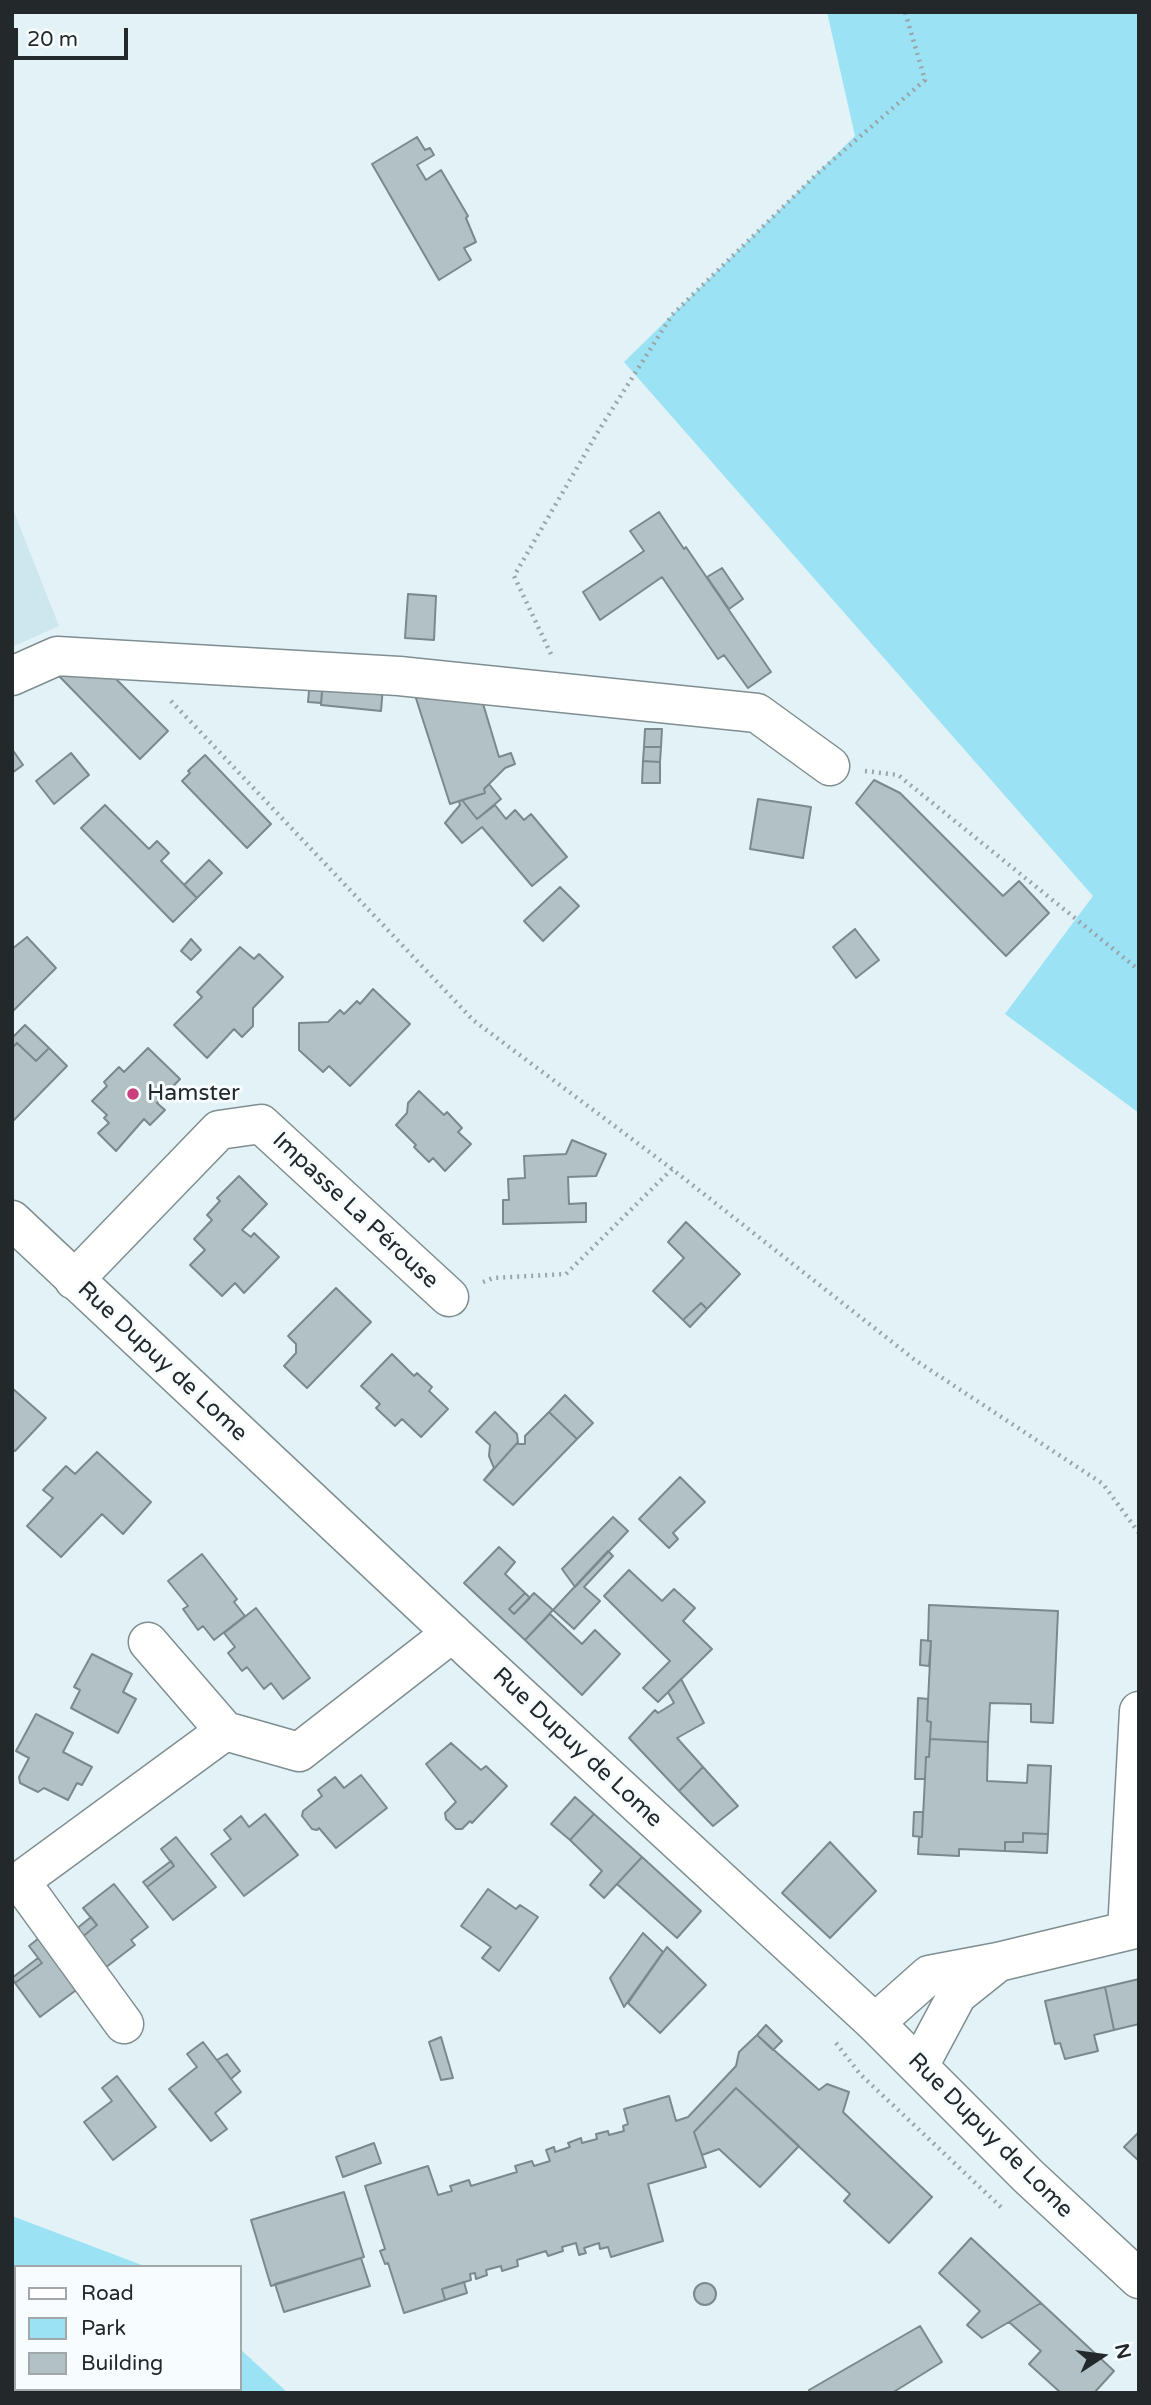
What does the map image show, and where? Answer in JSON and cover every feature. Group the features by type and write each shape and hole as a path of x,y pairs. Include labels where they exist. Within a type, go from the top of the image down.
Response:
{"street":[{"path":"12,676 57,656 399,676 757,713 830,765"},
{"name":"Impasse La Pérouse","path":"74,1280 219,1130 261,1124 449,1297"},
{"name":"Rue Dupuy de Lome","path":"12,1220 452,1633 875,2023 1028,2176 1139,2279"},
{"path":"148,1642 225,1731 299,1752 452,1633"},
{"path":"875,2023 929,1975 998,1962 1133,1930 1139,1711"},
{"path":"124,2024 16,1884 225,1731"},
{"path":"919,2066 957,1995 998,1962"}],"path":[{"path":"569,694 514,576 599,430 672,315 818,173 925,80 905,12"},
{"path":"131,660 473,1020 672,1169 915,1360 1103,1484 1139,1533"},
{"path":"830,765 898,775 1139,970"},
{"path":"449,1297 493,1278 566,1274 672,1169"}],"shaded area":[{"path":"12,507 59,626 12,647"}],"green space":[{"path":"827,12 1139,12 1139,1113 1005,1014 1093,896 624,362 855,136"},
{"path":"12,2216 142,2265 14,2265 14,2391 242,2391 242,2351 288,2393 12,2393"}],"building":[{"path":"417,137 425,150 430,148 434,155 417,165 426,180 441,170 468,216 466,218 476,242 464,248 471,260 439,280 372,164"},
{"path":"659,512 771,672 748,688 724,655 718,659 662,577 600,620 583,592 644,551 630,531"},
{"path":"722,568 743,599 729,609 707,577"},
{"path":"408,594 436,596 434,640 405,638"},
{"path":"105,668 168,731 140,759 59,676"},
{"path":"310,680 323,680 321,703 308,702"},
{"path":"323,680 383,686 381,711 321,705"},
{"path":"412,686 478,687 499,757 511,753 515,764 505,768 484,789 485,793 450,804"},
{"path":"645,729 662,729 661,747 644,747"},
{"path":"644,747 661,747 660,762 643,761"},
{"path":"12,749 23,765 12,773"},
{"path":"71,753 89,775 54,804 36,781"},
{"path":"205,755 271,824 247,848 182,781 190,773 188,771"},
{"path":"643,761 660,762 660,783 642,783"},
{"path":"874,780 900,793 1003,896 1019,881 1049,913 1006,956 856,803"},
{"path":"489,784 501,799 477,819 462,800 485,793 484,789"},
{"path":"758,799 811,807 803,858 750,849"},
{"path":"462,800 477,819 495,805 506,819 515,810 524,820 531,814 567,857 532,886 482,827 462,843 445,823"},
{"path":"105,805 149,849 157,841 169,853 161,861 197,898 173,922 81,828"},
{"path":"209,860 222,873 197,898 184,885"},
{"path":"560,887 579,906 543,941 524,921"},
{"path":"855,929 879,960 856,978 833,947"},
{"path":"27,937 56,968 12,1012 12,949"},
{"path":"191,939 201,950 191,960 181,951"},
{"path":"240,947 254,959 259,954 283,977 253,1008 253,1026 242,1037 234,1029 207,1058 174,1025 202,997 197,992"},
{"path":"373,989 410,1024 350,1086 329,1066 323,1072 299,1050 299,1023 328,1022 340,1010 344,1014 357,1001 360,1004"},
{"path":"25,1025 49,1048 36,1061 17,1043 12,1048 12,1038"},
{"path":"17,1043 36,1061 49,1048 67,1066 12,1122 12,1048"},
{"name":"Hamster","path":"148,1048 180,1079 157,1103 165,1110 150,1125 144,1119 116,1151 98,1133 109,1123 104,1118 107,1115 92,1101 107,1086 104,1082 119,1067 124,1072"},
{"path":"419,1091 444,1115 447,1112 462,1128 458,1132 471,1144 445,1171 433,1158 429,1162 396,1125 407,1113 408,1103"},
{"path":"572,1140 606,1154 596,1176 568,1177 569,1204 586,1203 586,1222 503,1224 503,1200 509,1200 508,1179 525,1178 524,1156 566,1154"},
{"path":"239,1176 267,1204 242,1230 251,1237 254,1233 279,1257 244,1293 235,1283 222,1296 190,1265 205,1250 194,1239 212,1220 207,1215 220,1201 217,1198"},
{"path":"686,1222 740,1274 707,1309 701,1303 683,1320 653,1291 684,1258 668,1242"},
{"path":"336,1288 371,1322 307,1388 284,1366 296,1353 296,1344 288,1336"},
{"path":"701,1303 707,1309 690,1327 683,1320"},
{"path":"392,1354 414,1376 417,1373 432,1387 429,1391 448,1409 421,1437 402,1419 395,1426 376,1408 380,1404 361,1386"},
{"path":"12,1388 46,1418 15,1451 12,1449"},
{"path":"565,1395 593,1423 577,1439 549,1412"},
{"path":"495,1412 517,1434 518,1442 484,1480 494,1468 489,1456 490,1445 476,1432"},
{"path":"549,1412 577,1439 513,1505 484,1480 518,1442 517,1444 525,1444 525,1436"},
{"path":"97,1452 151,1502 123,1534 102,1514 61,1557 27,1526 53,1498 43,1490 66,1466 75,1474"},
{"path":"680,1477 705,1502 673,1533 678,1539 669,1548 639,1519"},
{"path":"613,1517 628,1531 575,1587 562,1569"},
{"path":"499,1547 515,1562 505,1574 525,1593 509,1609 514,1614 534,1593 553,1610 525,1640 464,1583"},
{"path":"608,1551 613,1556 584,1587 600,1601 574,1629 553,1610"},
{"path":"202,1554 237,1599 234,1602 245,1616 214,1640 203,1626 198,1630 183,1609 188,1606 168,1581"},
{"path":"629,1570 662,1601 674,1589 695,1608 683,1621 712,1649 658,1702 643,1688 670,1661 604,1596"},
{"path":"525,1593 530,1598 514,1614 509,1609"},
{"path":"929,1605 1058,1611 1053,1723 1031,1722 1031,1704 990,1703 988,1742 930,1739 931,1722 927,1721 931,1641 928,1641"},
{"path":"256,1608 310,1678 283,1699 271,1683 264,1689 247,1667 242,1671 228,1653 235,1647 224,1633"},
{"path":"550,1614 582,1644 595,1630 620,1654 582,1695 525,1640"},
{"path":"921,1640 931,1641 929,1666 920,1665"},
{"path":"92,1654 132,1674 123,1692 136,1699 118,1733 71,1708 80,1690 74,1687"},
{"path":"681,1679 704,1723 677,1738 703,1767 679,1791 629,1738 655,1710 658,1713 674,1703 668,1692"},
{"path":"918,1698 928,1699 927,1721 931,1722 925,1779 915,1779"},
{"path":"36,1714 73,1733 63,1752 92,1767 82,1785 77,1783 68,1800 44,1788 38,1792 20,1783 19,1777 29,1758 16,1751"},
{"path":"930,1739 988,1742 987,1781 1027,1783 1028,1765 1051,1766 1048,1834 1023,1833 1023,1842 1005,1842 1005,1851 959,1849 959,1856 918,1854 919,1837 922,1837 926,1757 929,1757"},
{"path":"451,1743 481,1770 486,1766 507,1786 472,1823 470,1821 462,1829 456,1829 446,1819 445,1813 456,1802 426,1764"},
{"path":"703,1767 738,1806 713,1826 679,1791"},
{"path":"361,1775 387,1808 336,1848 319,1828 312,1829 302,1816 303,1811 322,1796 318,1790 335,1777 344,1788"},
{"path":"575,1797 594,1814 570,1840 551,1824"},
{"path":"914,1812 923,1812 922,1837 913,1836"},
{"path":"265,1814 298,1855 244,1896 211,1854 231,1839 224,1830 241,1816 249,1827"},
{"path":"594,1814 642,1857 604,1898 590,1885 602,1871 570,1840"},
{"path":"1023,1833 1048,1834 1047,1853 1005,1851 1005,1842 1023,1842"},
{"path":"176,1837 216,1887 173,1920 147,1887 174,1866 161,1849"},
{"path":"830,1842 876,1891 830,1938 782,1893"},
{"path":"642,1857 701,1911 677,1938 617,1884"},
{"path":"171,1861 174,1866 147,1887 143,1882"},
{"path":"114,1884 148,1927 131,1940 135,1945 105,1968 81,1938 97,1925 83,1908"},
{"path":"488,1889 516,1909 520,1905 538,1917 499,1971 482,1958 491,1947 461,1926"},
{"path":"91,1917 97,1925 81,1938 75,1930"},
{"path":"643,1933 663,1952 624,2007 610,1978"},
{"path":"44,1934 83,1985 40,2017 15,1983 42,1963 29,1946"},
{"path":"667,1947 706,1985 660,2033 628,2003"},
{"path":"38,1958 42,1963 15,1983 12,1978"},
{"path":"1139,1979 1139,2024 1114,2030 1105,1987"},
{"path":"1105,1987 1114,2030 1094,2035 1098,2051 1065,2059 1060,2043 1055,2044 1045,2001"},
{"path":"766,2025 782,2041 773,2050 757,2035"},
{"path":"757,2035 819,2090 827,2084 849,2092 843,2112 932,2197 889,2243 844,2201 850,2194 736,2088 694,2132 706,2167 648,2184 663,2241 611,2257 608,2247 600,2249 599,2243 584,2248 586,2253 579,2255 576,2243 562,2247 563,2251 548,2256 546,2251 517,2260 518,2266 502,2271 501,2266 486,2270 487,2275 476,2279 475,2273 470,2274 471,2280 442,2289 445,2300 404,2313 388,2263 385,2264 380,2251 385,2249 365,2186 428,2166 438,2195 452,2191 450,2186 469,2180 471,2186 517,2172 515,2166 532,2161 534,2166 550,2161 546,2150 554,2147 555,2152 570,2147 568,2143 581,2138 582,2143 597,2139 596,2134 608,2131 609,2135 624,2131 623,2126 628,2124 624,2109 669,2096 676,2121 688,2117 736,2066 739,2052"},
{"path":"441,2037 453,2078 441,2080 429,2042"},
{"path":"203,2042 241,2092 215,2113 227,2129 211,2141 169,2089 197,2067 187,2054"},
{"path":"227,2054 240,2071 231,2079 217,2060"},
{"path":"117,2076 156,2127 113,2160 84,2122 112,2101 102,2088"},
{"path":"736,2088 799,2146 760,2187 719,2149 702,2155 694,2132"},
{"path":"1139,2132 1139,2161 1124,2147"},
{"path":"374,2143 381,2163 343,2177 336,2157"},
{"path":"344,2192 364,2257 271,2286 251,2220"},
{"path":"971,2238 1041,2303 982,2338 967,2325 980,2311 939,2273"},
{"path":"361,2258 370,2286 284,2312 275,2284"},
{"path":"464,2282 467,2293 445,2300 442,2289"},
{"path":"705,2283 713,2286 716,2294 713,2302 705,2305 697,2302 694,2294 697,2286"},
{"path":"1041,2303 1114,2371 1094,2393 1061,2393 1029,2364 1041,2351 1009,2322"},
{"path":"920,2326 942,2362 892,2393 810,2393 809,2390"}],"place":[{"name":"Hamster","path":"133,1094"}]}
